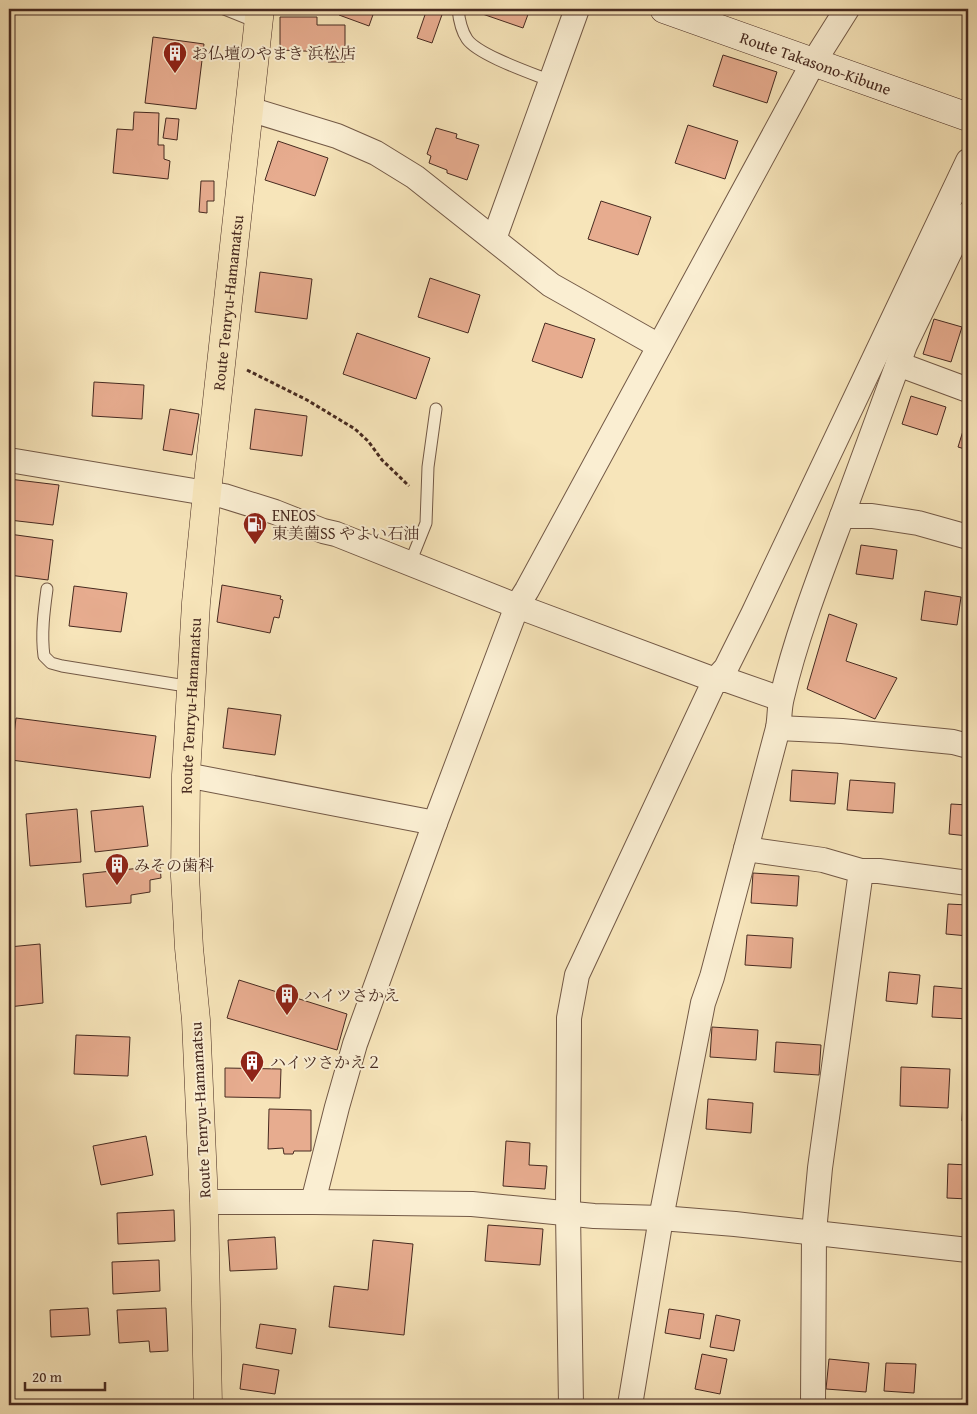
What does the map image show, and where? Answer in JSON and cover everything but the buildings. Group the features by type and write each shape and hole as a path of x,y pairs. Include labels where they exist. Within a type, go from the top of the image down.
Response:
{"main road":[{"name":"Route Takasono-Kibune","path":"664,9 968,117"},
{"name":"Route Tenryu-Hamamatsu","path":"208,1405 204,1202 196,1020 185,876 186,775 196,603 260,16"}],"street":[{"path":"494,239 576,9"},
{"path":"312,1202 355,1044 435,823 517,606 813,63 847,9"},
{"path":"249,109 337,136 376,153 415,177 558,290 659,346"},
{"path":"571,1405 568,1213 569,1023 577,975 715,680 726,668 753,614 968,161"},
{"path":"630,1405 661,1218 703,1003 712,977 778,728 781,699 818,581 905,345 968,214"},
{"path":"898,364 968,390"},
{"path":"9,460 224,496 336,534 517,606 715,680 727,680 781,699"},
{"path":"842,516 872,516 918,523 968,537"},
{"path":"778,728 842,731 953,742 968,746"},
{"path":"186,775 435,823"},
{"path":"746,849 823,860 861,871 879,871 968,883"},
{"path":"812,1405 814,1232 820,1168 861,871"},
{"path":"204,1202 472,1204 814,1232 968,1250"}],"lane":[{"path":"224,9 260,16"},
{"path":"458,9 460,23 467,40 480,50 551,81"},
{"path":"410,563 426,523 425,505 428,467 436,409"},
{"path":"47,589 43,647 44,656 51,662 62,666 192,687"}],"path":[{"path":"222,357 307,400 355,429 425,505"}],"place":[{"name":"お仏壇のやまき 浜松店","path":"175,74"},
{"name":"ENEOS 東美薗SS やよい石油","path":"255,545"},
{"name":"みその歯科","path":"117,886"},
{"name":"ハイツさかえ","path":"287,1016"},
{"name":"ハイツさかえ２","path":"252,1083"}]}
